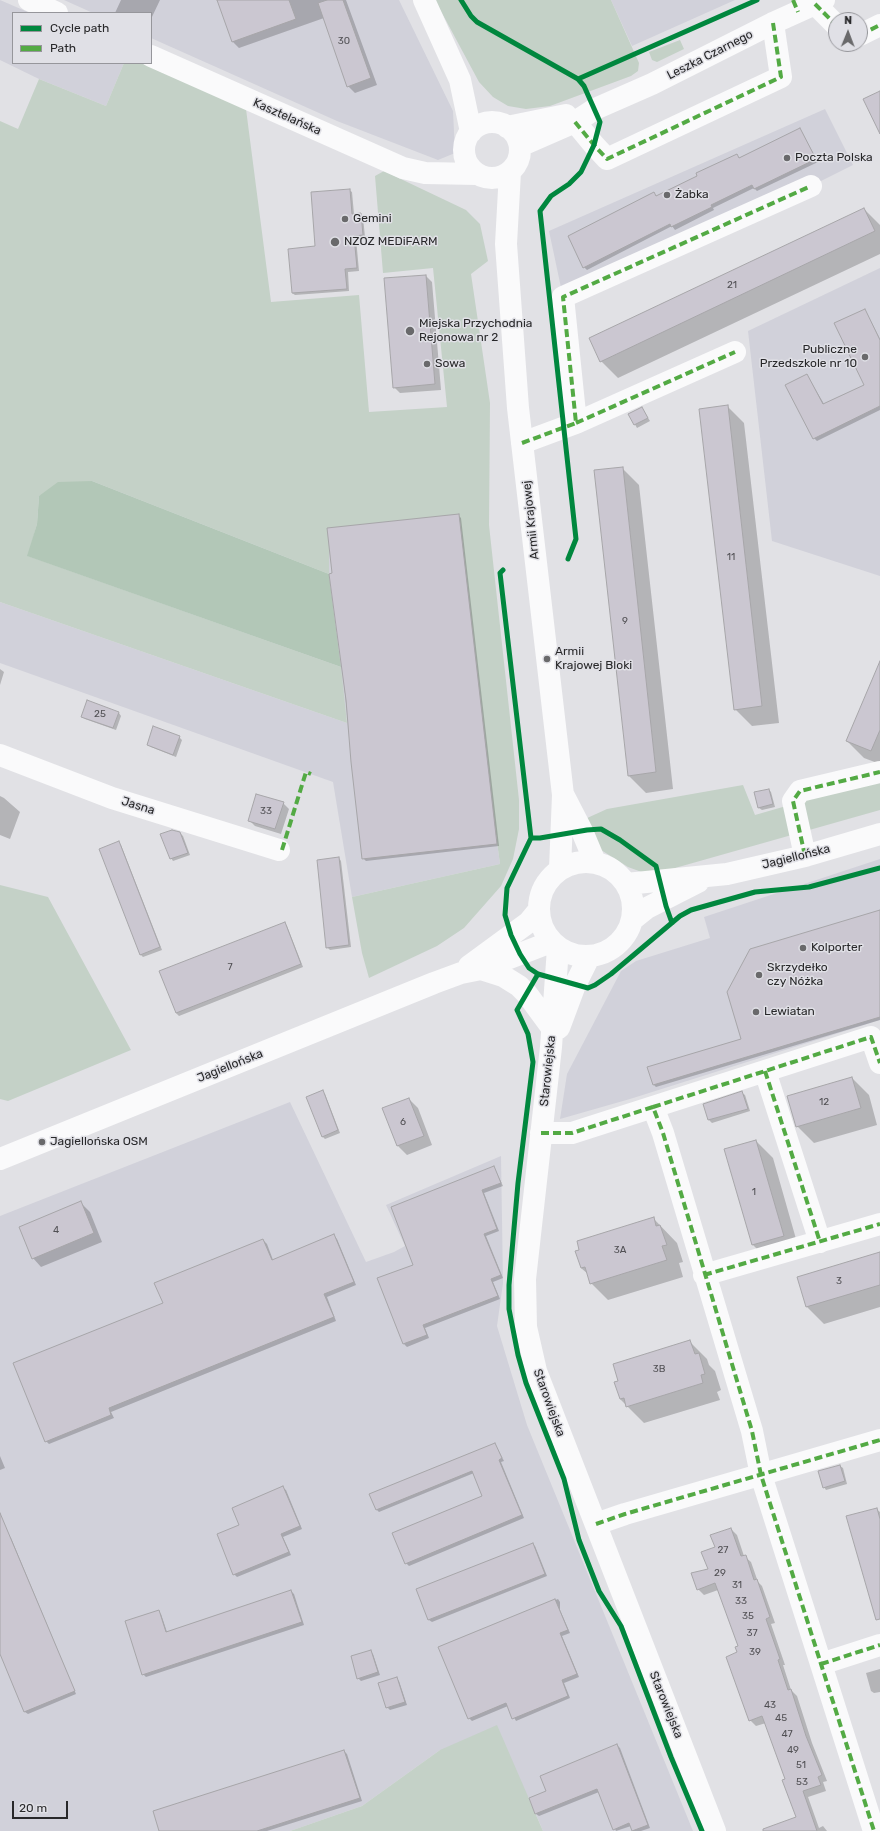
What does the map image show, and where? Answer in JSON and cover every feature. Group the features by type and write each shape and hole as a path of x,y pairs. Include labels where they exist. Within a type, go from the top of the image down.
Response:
{"street":[{"path":"29,0 55,12"},
{"path":"424,0 460,80 471,132"},
{"path":"808,4 828,19"},
{"name":"Leszka Czarnego","path":"520,146 575,122 595,109 652,84 808,4"},
{"path":"575,122 607,159 782,77 773,23"},
{"path":"868,31 880,25"},
{"name":"Kasztelańska","path":"152,56 404,168 425,173 483,176"},
{"path":"460,80 501,125 518,138 520,146 518,160 510,172 497,178 483,176 467,164 465,157 465,143 471,132 482,124 501,125"},
{"name":"Leszka Czarnego","path":"501,125 595,109"},
{"path":"425,173 465,157"},
{"name":"Armii Krajowej","path":"510,172 506,244 518,408 563,795 560,869"},
{"name":"Armii Krajowej","path":"483,176 506,244"},
{"path":"576,423 563,296 811,186"},
{"path":"522,443 576,423 735,352"},
{"name":"Jasna","path":"0,755 112,798 279,850"},
{"path":"805,856 793,801 800,791 880,772"},
{"name":"Armii Krajowej","path":"563,795 582,831 595,862"},
{"name":"Jagiellońska","path":"626,884 726,874 805,856 880,834"},
{"path":"595,862 612,870 626,884 632,902 632,920 626,934 616,946 603,954 589,957 573,955 554,945 541,925 538,911 540,895 548,880 560,869 577,863 595,862"},
{"name":"Jagiellońska","path":"632,920 647,908 710,876"},
{"name":"Jagiellońska","path":"471,971 529,922 538,911"},
{"name":"Jagiellońska","path":"0,1159 471,971 554,945"},
{"name":"Starowiejska","path":"554,945 552,1038 526,1279 526,1327 536,1371 715,1831"},
{"path":"552,1038 589,957"},
{"path":"471,971 503,976 519,986 527,994 552,1038"},
{"path":"541,1133 572,1133 871,1037 880,1063"},
{"path":"765,1072 820,1242"},
{"path":"653,1107 663,1133 704,1275 752,1431 761,1475 874,1831"},
{"path":"704,1275 880,1224"},
{"path":"596,1524 880,1440"},
{"path":"821,1664 880,1645"}],"shaded area":[{"path":"0,0 28,12 12,12 12,64 124,64 106,106 39,79 0,60"},
{"path":"64,0 399,0 453,111 455,153 438,160 337,121 152,38 152,12 91,12"},
{"path":"435,0 611,0 639,63 638,71 631,76 550,106 526,109 508,106 493,97 479,82"},
{"path":"611,0 735,0 632,46"},
{"path":"680,40 684,49 657,62 652,60 649,52"},
{"path":"124,64 143,64 246,109 271,302 359,295 369,412 447,407 433,268 383,273 375,176 384,171 466,210 480,224 488,261 471,274 490,403 489,525 519,800 519,829 513,859 501,886 464,928 437,946 369,978 362,953 352,897 500,864 489,783 468,596 329,547 329,574 92,481 39,496 37,524 28,556 341,667 347,723 0,602 0,121 18,129 39,79 106,106"},
{"path":"825,109 853,165 811,186 563,297 549,231"},
{"path":"880,268 880,576 772,541 748,331"},
{"path":"459,514 489,783 500,864 352,897 333,782 0,663 0,602 347,723 329,574 329,547"},
{"path":"880,779 880,810 668,870 647,874 628,867 601,850 585,819 607,809 743,785 755,815"},
{"path":"880,859 880,1020 630,1099 560,1119 567,1074 621,971 636,961 710,938 704,917"},
{"path":"0,885 48,897 131,1050 8,1101 0,1099"},
{"path":"290,1102 366,1262 394,1252 405,1246 386,1205 501,1156 503,1283 497,1326 527,1425 693,1831 543,1831 529,1798 440,1750 362,1806 290,1831 0,1831 0,1216"},
{"path":"497,1725 543,1831 290,1831 362,1806 440,1750"}],"green space":[{"path":"92,481 329,574 341,667 27,556 37,524 39,496 58,482"}],"building":[{"path":"217,0 289,0 296,19 232,42"},
{"path":"327,0 343,0 371,78 347,87 318,3"},
{"path":"880,91 880,134 863,99"},
{"path":"800,128 816,159 754,189 752,185 711,205 712,207 671,227 670,224 583,268 568,236 654,192 656,196 697,176 696,173 737,154 739,158"},
{"name":"NZOZ MEDiFARM","path":"350,189 352,214 361,213 363,235 354,236 357,268 345,269 347,289 292,293 288,249 315,246 311,192"},
{"path":"864,208 875,231 600,362 589,338"},
{"name":"Miejska Przychodnia Rejonowa nr 2","path":"426,275 435,384 393,388 384,278"},
{"name":"Publiczne Przedszkole nr 10","path":"865,309 880,340 880,406 813,439 785,385 807,374 823,404 864,385 834,323"},
{"path":"728,405 762,706 734,710 699,409"},
{"path":"642,407 648,418 634,425 628,414"},
{"path":"623,467 656,772 628,776 594,470"},
{"path":"459,514 497,844 362,859 351,762 346,700 329,574 332,573 327,528"},
{"path":"880,661 880,730 871,751 846,741"},
{"path":"87,700 119,712 113,728 81,717"},
{"path":"153,726 180,736 173,755 147,745"},
{"path":"769,789 773,804 758,808 754,792"},
{"path":"256,794 284,802 275,829 248,821"},
{"path":"172,830 180,832 188,853 170,859 160,834"},
{"path":"119,841 160,947 140,955 99,849"},
{"path":"339,857 349,945 326,948 317,860"},
{"path":"880,910 880,1017 653,1085 647,1067 741,1039 727,992 750,949"},
{"path":"285,922 301,964 176,1013 159,971"},
{"path":"852,1077 861,1108 796,1127 787,1096"},
{"path":"323,1090 338,1130 322,1137 306,1097"},
{"path":"742,1091 748,1109 708,1120 703,1104"},
{"path":"409,1098 424,1136 397,1146 382,1108"},
{"path":"756,1140 784,1236 752,1245 724,1149"},
{"path":"494,1166 501,1183 482,1190 497,1229 484,1234 501,1275 491,1279 498,1296 423,1325 427,1335 403,1344 377,1278 413,1265 391,1207"},
{"path":"81,1201 94,1233 32,1259 19,1227"},
{"path":"654,1217 656,1226 660,1225 667,1245 662,1246 667,1260 590,1284 585,1267 581,1268 575,1251 579,1250 577,1241"},
{"path":"334,1234 354,1282 324,1294 334,1317 109,1408 111,1415 45,1442 13,1363 163,1303 154,1283 263,1239 272,1260"},
{"path":"880,1252 880,1285 806,1307 797,1277"},
{"path":"690,1340 695,1354 699,1353 705,1374 701,1375 703,1383 626,1407 624,1398 620,1399 614,1382 618,1381 613,1364"},
{"path":"495,1443 502,1458 499,1460 522,1515 405,1564 392,1533 482,1496 472,1471 376,1510 369,1494"},
{"path":"840,1465 845,1481 823,1488 818,1471"},
{"path":"283,1486 300,1526 281,1534 289,1552 233,1575 217,1534 239,1525 232,1508"},
{"path":"877,1508 880,1519 880,1619 876,1620 846,1516"},
{"path":"0,1513 75,1691 24,1712 0,1654"},
{"path":"731,1528 741,1556 746,1555 754,1580 757,1579 770,1617 766,1619 780,1659 778,1660 788,1690 791,1689 806,1736 822,1775 818,1777 821,1785 803,1791 817,1831 763,1831 763,1829 796,1817 782,1780 785,1779 762,1716 749,1721 726,1657 737,1652 735,1647 738,1646 715,1583 697,1590 691,1573 708,1569 701,1552 715,1547 710,1535"},
{"path":"533,1543 545,1574 428,1620 416,1589"},
{"path":"291,1590 302,1622 142,1675 125,1621 159,1610 166,1632"},
{"path":"555,1599 568,1630 560,1633 577,1674 562,1680 568,1696 512,1719 506,1703 468,1719 438,1647"},
{"path":"371,1650 378,1672 357,1679 351,1656"},
{"path":"397,1677 405,1702 386,1708 378,1683"},
{"path":"617,1744 648,1825 632,1831 629,1823 613,1830 597,1789 535,1814 529,1798 546,1791 540,1776"},
{"path":"344,1750 360,1798 257,1831 159,1831 153,1811"}],"marked path":[{"path":"793,0 798,12"},
{"path":"815,4 828,17"},
{"path":"575,122 607,159 781,77 773,23"},
{"path":"868,31 880,25"},
{"path":"522,443 576,423 563,297 811,186"},
{"path":"576,423 735,352"},
{"path":"282,850 306,772 311,774"},
{"path":"805,856 793,801 800,791 880,772"},
{"path":"653,1107 871,1037 880,1063"},
{"path":"765,1071 820,1242"},
{"path":"541,1133 572,1133 653,1107 663,1133 752,1431 761,1475 874,1831"},
{"path":"704,1275 880,1224"},
{"path":"596,1524 625,1514 880,1440"},
{"path":"821,1664 880,1645"}],"cycle path":[{"path":"461,0 471,16 477,22 578,79 584,86 600,122 594,145 581,172 569,184 551,196 540,211 576,539 568,559"},
{"path":"578,79 757,0"},
{"path":"503,570 500,573 531,838 507,888 505,915 511,935 529,968 538,974 588,988 611,974 680,916 691,910 755,892 809,887 880,868"},
{"path":"531,838 601,829 620,840 656,866 672,923"},
{"path":"538,974 517,1010 528,1034 533,1062 518,1183 509,1285 509,1309 518,1355 526,1383 564,1479 579,1540 599,1591 621,1626 671,1757 702,1831"}],"place":[{"name":"Poczta Polska","path":"787,158"},
{"name":"Żabka","path":"667,195"},
{"name":"Gemini","path":"345,219"},
{"name":"NZOZ MEDiFARM","path":"335,242"},
{"name":"Miejska Przychodnia Rejonowa nr 2","path":"410,331"},
{"name":"Publiczne Przedszkole nr 10","path":"865,357"},
{"name":"Sowa","path":"427,364"},
{"name":"Armii Krajowej Bloki","path":"547,659"},
{"name":"Kolporter","path":"803,948"},
{"name":"Skrzydełko czy Nóżka","path":"759,975"},
{"name":"Lewiatan","path":"756,1012"},
{"name":"Jagiellońska OSM","path":"42,1142"}]}
